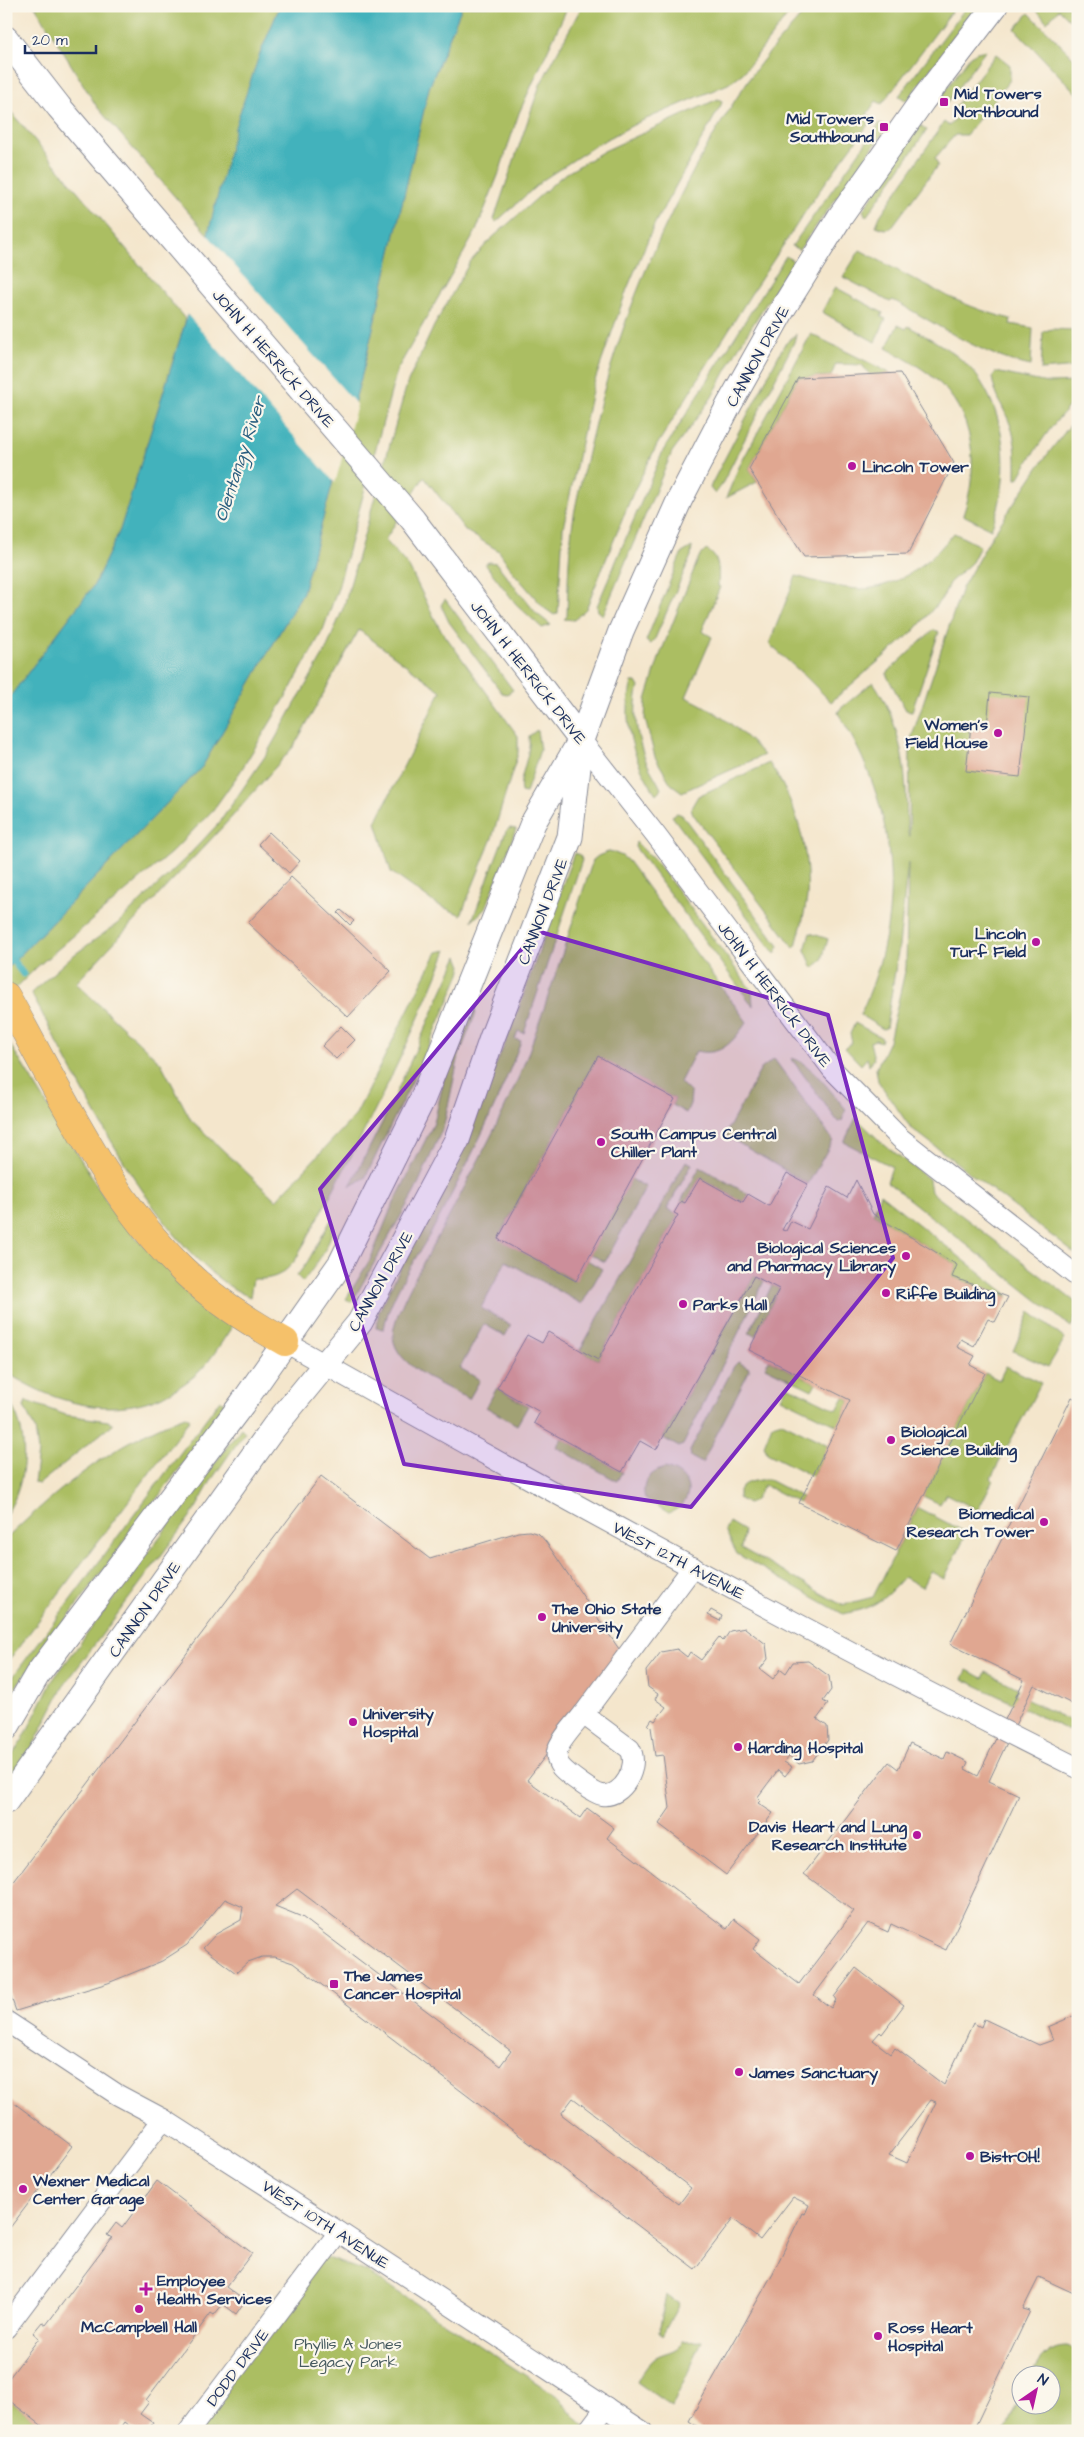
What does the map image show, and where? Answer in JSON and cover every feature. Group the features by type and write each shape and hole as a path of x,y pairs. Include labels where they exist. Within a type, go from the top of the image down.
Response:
{"highway":[{"path":"6,996 97,1159 121,1197 152,1237 184,1271 206,1290 253,1324 285,1342"}],"street":[{"name":"CANNON DRIVE","path":"6,1728 37,1675 242,1404 340,1263 422,1100 533,823 581,740 621,631 680,500 771,329 840,217 922,101 995,6"},
{"name":"JOHN H HERRICK DRIVE","path":"6,39 59,107 413,520 650,827 832,1069 900,1138 1078,1277"},
{"name":"CANNON DRIVE","path":"6,1801 269,1433 360,1322 457,1140 492,1038 570,837 581,740"},
{"name":"WEST 12TH AVENUE","path":"285,1342 448,1436 693,1567 1078,1768"},
{"path":"583,1714 693,1567"},
{"name":"WEST 10TH AVENUE","path":"6,2021 118,2095 163,2119 339,2232 642,2431"},
{"path":"6,2328 163,2119"},
{"name":"DODD DRIVE","path":"188,2431 339,2232"},
{"path":"588,2431 606,2406"}],"highlighted area":[{"path":"537,931 828,1015 893,1258 691,1507 404,1464 320,1189"}],"green space":[{"path":"35,6 280,6 248,91 208,235 97,107"},
{"path":"462,6 568,6 519,113 499,173 476,231 397,370 338,588 323,630 287,695 240,772 213,810 172,852 38,966 6,998 6,970 202,767 303,592 364,367 429,88"},
{"path":"582,6 795,6 743,73 728,84 637,123 596,145 543,180 496,222 494,220 497,210 540,85"},
{"path":"810,6 956,6 882,104 876,101 867,114 873,118 817,194 751,294 657,445 633,493 586,609 574,620 564,619 567,616 570,547 579,490 617,346 634,300 673,209 696,165 756,69"},
{"path":"967,6 978,6 907,101 899,96"},
{"path":"1033,6 1078,6 1078,23 1075,25 1059,9 1047,22"},
{"path":"1029,13 1078,62 1078,95 1015,29"},
{"path":"986,50 947,103 940,98 970,56"},
{"path":"996,54 1010,65 1010,80 966,135 955,135 935,158 938,165 891,228 885,229 876,226 880,216 944,122 949,126 960,113 954,108"},
{"path":"718,99 722,101 721,105 655,223 627,289 593,386 563,528 558,613 554,615 544,608 513,572 499,551 466,531 424,477 385,540 409,567 439,627 518,736 518,753 492,838 461,915 436,904 391,872 376,822 441,691 359,630 294,746 230,819 76,983 161,1063 191,1120 276,1200 355,1116 437,952 447,950 395,1068 357,1145 296,1259 278,1275 266,1279 253,1279 250,1297 217,1277 185,1246 154,1207 124,1163 31,993 71,957 117,924 187,857 219,823 266,755 326,650 344,606 407,384 434,326 470,262 491,239 562,176 604,151"},
{"path":"6,106 186,320 120,530 94,585 6,702"},
{"path":"880,123 887,128 799,250 792,246"},
{"path":"920,125 927,130 866,217 863,210"},
{"path":"860,250 952,298 1011,319 1010,324 1033,328 1031,366 1013,362 978,347 893,300 890,302 843,277"},
{"path":"786,256 793,261 738,348 712,397 672,452 603,615 598,611 597,606 663,451"},
{"path":"835,287 883,313 881,317 886,319 875,342 822,312"},
{"path":"898,325 906,329 908,326 958,357 981,382 990,399 997,417 1004,454 1004,474 1001,493 991,529 963,515 971,479 972,460 966,424 948,392 934,378 886,348"},
{"path":"1051,329 1078,330 1078,367 1041,370 1043,332"},
{"path":"796,334 794,342 721,486 715,494 710,488 712,483 784,345"},
{"path":"811,334 892,374 870,375 862,365 836,364 831,376 798,378 749,469 757,482 726,498 739,467"},
{"path":"996,372 1047,383 1078,382 1078,397 1045,436 1018,479 1016,479 1014,438 1008,418 993,383 992,377"},
{"path":"1078,415 1078,1256 910,1127 878,1081 876,1069 889,1041 906,967 908,863 899,946 886,1028 883,1029 860,1015 875,977 885,938 890,900 889,861 884,823 874,786 858,749 838,713 840,709 873,682 881,694 893,720 903,762 909,837 910,742 962,588 990,539 1044,459"},
{"path":"954,533 980,546 972,562 949,583 943,597 915,630 831,702 769,644 796,576 854,589 884,585 896,581 918,568 937,552"},
{"path":"692,547 691,556 654,641 650,644 646,641 679,559 682,553"},
{"path":"706,550 714,556 718,565 718,586 720,587 702,631 712,637 686,697 708,708 728,722 764,755 682,792 671,784 655,757 645,719 646,700 660,655 699,557"},
{"path":"489,562 496,563 536,613 551,625 542,628 516,604 485,564"},
{"path":"445,599 513,690 507,694 502,693 449,622 441,605"},
{"path":"933,630 939,632 912,711 906,710 887,673"},
{"path":"632,682 636,682 639,687 636,725 640,744 648,765 661,789 656,794 641,768 631,741 628,712"},
{"path":"537,730 540,750 526,793 521,792 520,787 528,751 529,736"},
{"path":"769,763 787,793 794,810 806,862 807,897 794,948 693,814 691,808 698,796"},
{"path":"677,813 682,815 779,946 775,954 672,816"},
{"path":"510,828 516,829 486,908 472,921 506,831"},
{"path":"636,842 658,864 752,991 753,1006 635,847"},
{"path":"610,851 628,861 747,1022 726,1046 713,1052 696,1051 680,1082 691,1093 690,1104 686,1113 672,1105 675,1099 598,1057 498,1238 575,1281 587,1260 602,1269 582,1304 506,1261 481,1308 511,1325 505,1336 484,1324 460,1368 480,1380 469,1399 435,1382 402,1357 396,1347 393,1336 395,1324 408,1291 484,1151 520,1074 545,1006 593,860"},
{"path":"574,853 580,855 582,860 524,1033 518,1031 515,1039 521,1041 503,1087 450,1198 406,1273 392,1301 384,1329 376,1328 379,1311 465,1138 511,1029"},
{"path":"810,933 828,939 822,960 813,968 805,950"},
{"path":"458,956 462,966 460,974 425,1055 365,1178 350,1186 388,1111"},
{"path":"474,1009 476,1013 459,1055 444,1125 415,1191 352,1302 346,1299 371,1258 390,1211 434,1123 446,1070"},
{"path":"855,1023 882,1038 881,1042 875,1040 870,1042 874,1059 869,1065 867,1058 861,1065 845,1048 852,1042 850,1034"},
{"path":"6,1038 117,1218 189,1291 234,1324 204,1366 192,1378 169,1393 146,1402 123,1406 75,1403 28,1385 6,1372"},
{"path":"791,1058 806,1065 846,1109 842,1121 838,1122"},
{"path":"774,1059 833,1140 808,1184 725,1135 761,1069"},
{"path":"856,1118 881,1142 929,1179 931,1192 1078,1304 1078,1313 1071,1327 887,1182 892,1167 844,1142"},
{"path":"686,1161 692,1164 667,1209 678,1215 598,1360 580,1350"},
{"path":"700,1167 748,1194 743,1202 700,1178 685,1203 681,1201"},
{"path":"631,1179 646,1187 605,1262 590,1254"},
{"path":"880,1194 1008,1295 1008,1297 952,1277 957,1265 873,1214"},
{"path":"331,1220 332,1228 328,1244 303,1282 297,1276 308,1261"},
{"path":"754,1276 764,1281 683,1445 679,1447 663,1438"},
{"path":"772,1285 779,1289 755,1336 749,1333"},
{"path":"1030,1312 1065,1339 1048,1367 1013,1351"},
{"path":"769,1360 816,1383 812,1390 765,1367"},
{"path":"738,1362 749,1368 749,1371 702,1463 691,1457 690,1451 734,1366"},
{"path":"1006,1366 1041,1383 991,1478 993,1480 978,1510 946,1494 940,1504 923,1496 985,1373 999,1380"},
{"path":"787,1386 837,1410 844,1397 850,1400 838,1426 781,1398"},
{"path":"497,1388 528,1406 517,1425 486,1407"},
{"path":"6,1398 20,1424 24,1456 19,1487 6,1514"},
{"path":"220,1400 227,1405 6,1700 6,1686"},
{"path":"26,1401 66,1415 108,1421 113,1424 39,1484 34,1483 38,1452 35,1429 24,1407"},
{"path":"185,1416 190,1419 6,1664 6,1539 68,1484 90,1468 135,1439"},
{"path":"782,1422 828,1445 812,1476 767,1453 764,1445 772,1425"},
{"path":"241,1428 245,1432 212,1479 195,1510 63,1687 32,1748 6,1783 6,1763 22,1741 52,1681"},
{"path":"562,1438 622,1472 617,1481 556,1447"},
{"path":"665,1468 681,1476 686,1482 688,1489 684,1502 669,1513 645,1499 644,1493 647,1479"},
{"path":"767,1479 802,1497 799,1503 764,1485 754,1501 748,1504 738,1498 738,1492 743,1485 752,1481"},
{"path":"918,1508 967,1533 944,1579 930,1571 922,1587 904,1577 884,1598 863,1609 843,1614 737,1554 725,1530 729,1522 744,1531 741,1548 842,1605 873,1597"},
{"path":"967,1670 983,1678 986,1672 1018,1688 1015,1694 1075,1723 1078,1718 1078,1730 1068,1730 963,1679"},
{"name":"Phyllis A Jones Legacy Park","path":"321,2256 367,2272 557,2396 588,2431 189,2431"},
{"path":"666,2295 679,2304 662,2336 659,2332"},
{"path":"702,2341 672,2407 637,2382 647,2365 656,2357 674,2350 683,2342"},
{"path":"1067,2347 1078,2351 1078,2431 1005,2431 1013,2414 1062,2414 1062,2364 1037,2364 1049,2352"},
{"path":"6,2398 50,2431 6,2431"}],"water":[{"name":"Olentangy River","path":"280,6 462,6 429,88 364,367 303,592 202,767 6,970 6,702 94,585 120,530 186,320 236,124 259,56"}],"pier":[{"path":"206,233 357,405 335,483 185,312"}],"building":[{"name":"Lincoln Tower","path":"900,373 954,463 908,554 804,557 749,469 798,378"},
{"name":"Women's Field House","path":"990,693 1029,697 1020,777 966,771 971,725 987,727"},
{"path":"269,832 300,861 289,873 258,844"},
{"path":"291,877 391,971 348,1017 248,923"},
{"path":"341,910 354,921 350,925 338,913"},
{"path":"341,1026 355,1040 336,1059 322,1046"},
{"name":"South Campus Central Chiller Plant","path":"598,1056 675,1099 576,1281 498,1239"},
{"path":"787,1173 808,1184 782,1230 786,1231 791,1221 808,1229 829,1187 847,1198 856,1180 873,1214 957,1265 952,1277 1008,1297 995,1322 988,1319 974,1346 961,1339 957,1347 975,1356 970,1365 985,1373 896,1551 799,1503 850,1400 749,1350 779,1289 754,1276 656,1450 640,1441 622,1472 534,1423 540,1412 497,1388 527,1335 542,1343 548,1332 598,1360 678,1215 674,1213 681,1201 685,1203 700,1178 743,1202 748,1194 769,1206"},
{"path":"1072,1397 1078,1400 1078,1693 1072,1704 1034,1685 989,1781 1019,1795 946,1950 891,1924 888,1932 868,1923 814,1995 831,2008 836,2000 834,1997 856,1968 904,2005 882,2034 880,2032 873,2040 891,2054 895,2048 944,2085 973,2023 981,2027 984,2019 1039,2045 1053,2040 1048,2027 1078,2014 1078,2295 1039,2277 1023,2309 1030,2311 973,2431 704,2431 689,2421 773,2273 802,2213 805,2214 809,2205 793,2197 760,2240 733,2219 695,2269 293,1963 275,1957 262,1957 248,1962 236,1973 203,1948 216,1934 241,1920 243,1907 225,1899 187,1945 162,1961 108,1983 16,2011 6,1983 6,1892 321,1476 430,1559 518,1532 529,1531 539,1534 619,1649 616,1664 527,1780 580,1818 587,1808 614,1828 607,1838 727,1929 734,1919 760,1939 753,1949 799,1984 854,1911 804,1874 889,1762 898,1769 910,1743 944,1759 947,1752 968,1762 965,1769 978,1776 1024,1680 950,1644","holes":["297,1889 511,2051 500,2066 302,1917 275,1906","573,2098 691,2188 679,2204 561,2114","931,2100 936,2102 907,2163 889,2155"]},
{"path":"711,1610 722,1616 720,1621 708,1615"},
{"name":"Harding Hospital","path":"745,1628 766,1644 768,1659 760,1669 773,1679 781,1669 786,1673 793,1662 808,1661 829,1676 831,1690 823,1701 828,1704 817,1719 827,1726 828,1740 812,1761 799,1764 789,1756 784,1762 792,1767 785,1776 778,1770 757,1798 760,1801 758,1803 773,1813 726,1875 659,1824 670,1808 663,1755 655,1756 651,1727 648,1725 652,1719 655,1721 666,1707 655,1699 658,1694 648,1687 646,1671 661,1652 677,1649 687,1657 690,1652 701,1660 719,1637 723,1641 730,1631"},
{"name":"Wexner Medical Center Garage","path":"6,2097 72,2146 6,2233"},
{"name":"McCampbell Hall","path":"157,2181 252,2253 226,2287 245,2301 236,2314 223,2304 214,2315 211,2313 146,2400 149,2402 140,2414 153,2423 148,2431 136,2431 124,2422 118,2431 49,2431 6,2398 6,2382 39,2338 33,2333 42,2322 46,2325 112,2238 107,2235 116,2223 122,2228"}],"waterway":[{"path":"14,962 23,974"}],"place":[{"name":"Mid Towers Northbound","path":"944,102"},
{"name":"Mid Towers Southbound","path":"884,127"},
{"name":"Lincoln Tower","path":"852,466"},
{"name":"Women's Field House","path":"998,733"},
{"name":"Lincoln Turf Field","path":"1036,942"},
{"name":"South Campus Central Chiller Plant","path":"601,1142"},
{"name":"Biological Sciences and Pharmacy Library","path":"906,1256"},
{"name":"Riffe Building","path":"886,1293"},
{"name":"Parks Hall","path":"683,1304"},
{"name":"Biological Science Building","path":"891,1440"},
{"name":"Biomedical Research Tower","path":"1044,1522"},
{"name":"The Ohio State University","path":"542,1617"},
{"name":"University Hospital","path":"353,1722"},
{"name":"Harding Hospital","path":"738,1747"},
{"name":"Davis Heart and Lung Research Institute","path":"917,1835"},
{"name":"The James Cancer Hospital","path":"334,1984"},
{"name":"James Sanctuary","path":"739,2072"},
{"name":"BistrOH!","path":"970,2156"},
{"name":"Wexner Medical Center Garage","path":"23,2189"},
{"name":"Employee Health Services","path":"146,2289"},
{"name":"McCampbell Hall","path":"139,2309"},
{"name":"Ross Heart Hospital","path":"878,2336"}]}
